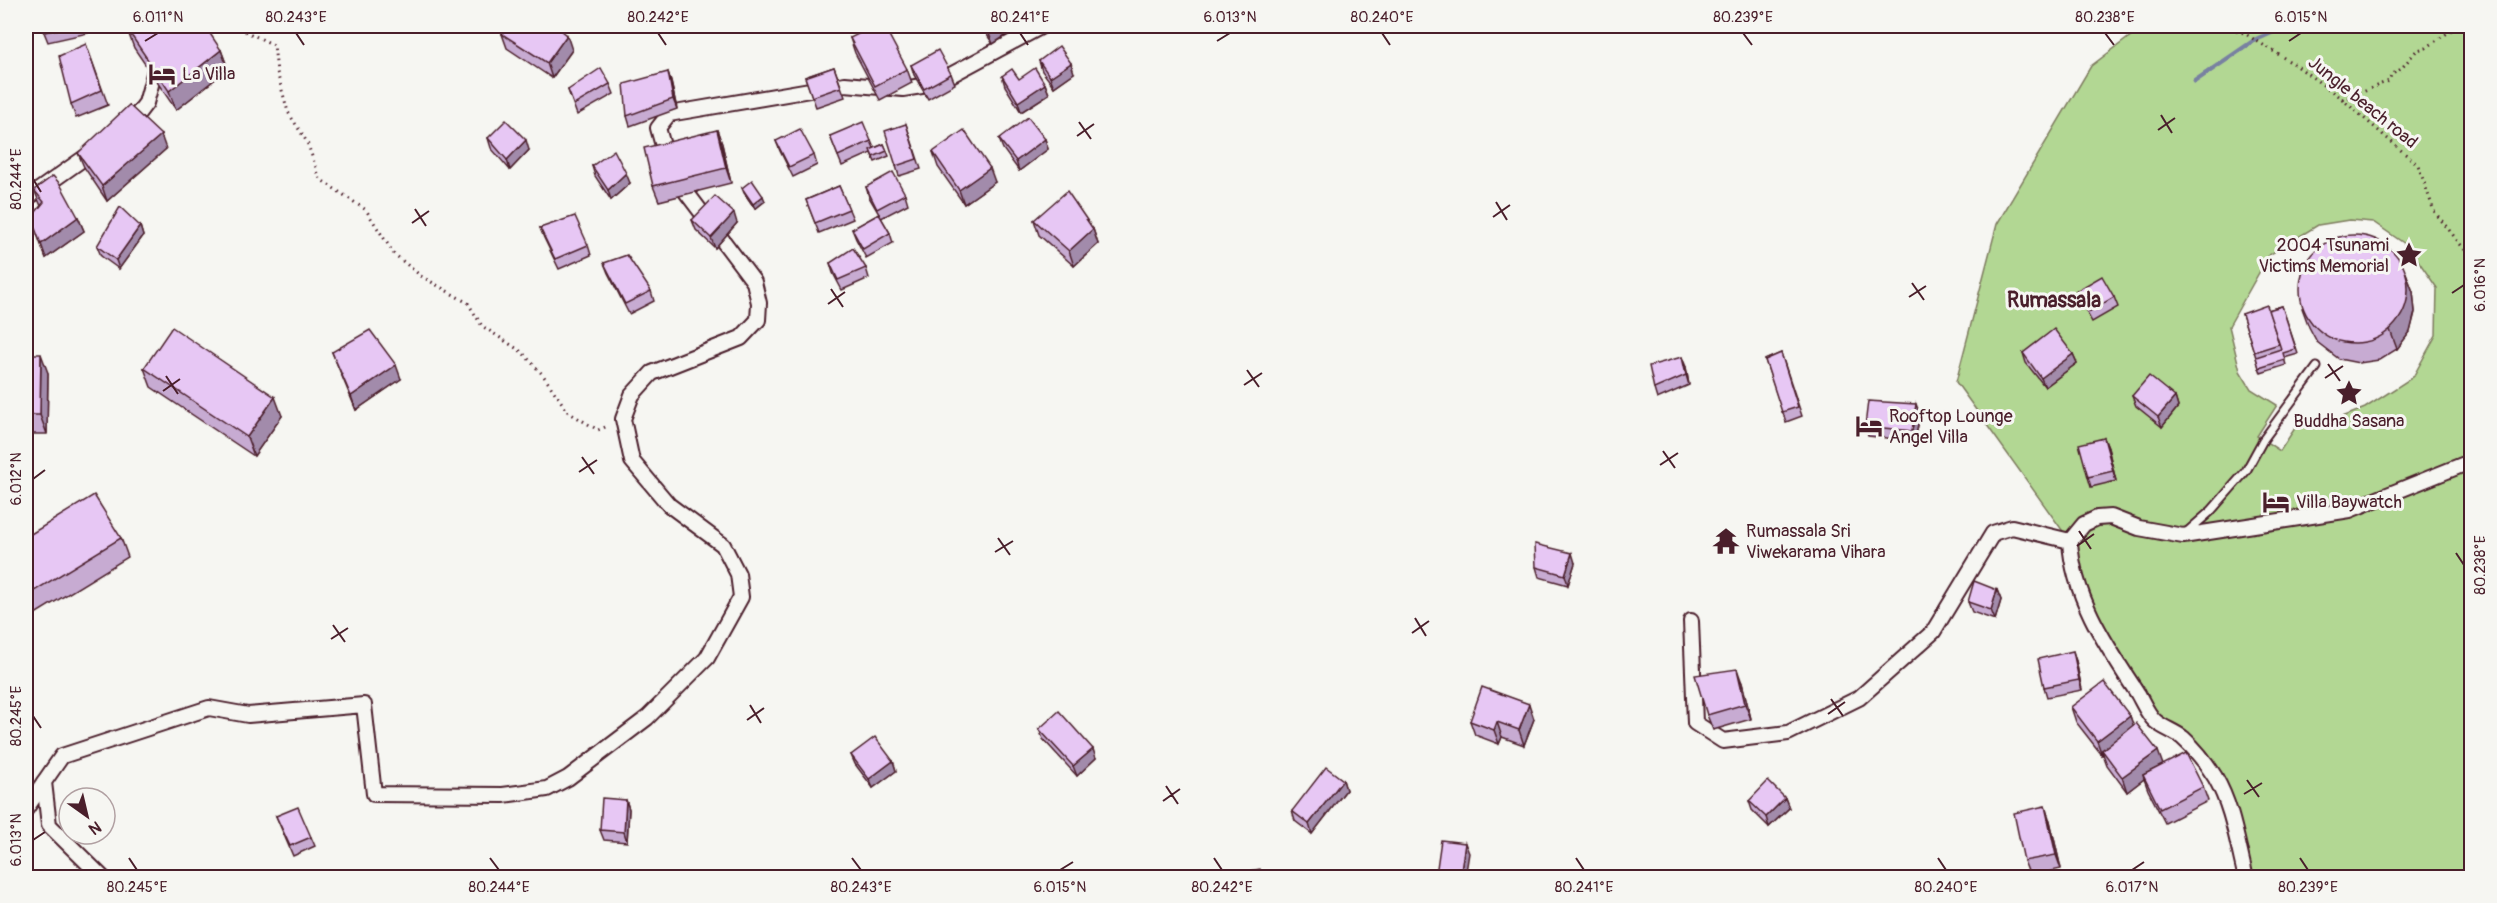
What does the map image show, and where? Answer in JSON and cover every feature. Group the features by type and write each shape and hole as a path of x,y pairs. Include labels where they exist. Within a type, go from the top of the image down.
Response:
{"street":[{"path":"26,809 62,756 209,708 248,715 364,705 375,794 503,795 547,789 568,778 647,718 707,658 741,597 738,574 723,545 669,505 632,461 623,419 632,395 652,373 741,338 758,320 759,303 754,282 670,171 658,128 669,114 845,84 903,89 934,84 1042,26"},
{"path":"26,199 130,126 146,103 158,66 154,46"},
{"path":"2246,878 2231,810 2222,791 2213,775 2183,738 2153,720 2115,661 2094,622 2080,588 2071,560 2070,541 2084,524 2097,518 2111,517 2139,528 2183,536 2349,510 2472,461"},
{"path":"1691,621 1695,723 1723,741 1788,733 1859,698 1933,632 1993,533 2012,527 2070,541"},
{"path":"44,782 49,825 103,878"}],"lane":[{"path":"2183,536 2211,511 2246,471 2268,432 2317,367"}],"path":[{"path":"234,26 274,45 288,112 307,142 320,179 366,210 394,254 421,276 468,303 482,326 522,352 543,375 568,412 598,430 623,419"},
{"name":"Jungle beach road","path":"2225,26 2255,40 2342,99 2418,165 2434,212 2472,259"},
{"path":"2342,99 2358,96 2368,87 2389,81 2391,75 2401,69 2417,50 2426,48 2453,29 2464,26"}],"green space":[{"path":"2144,26 2471,26 2471,877 2246,877 2231,810 2183,738 2153,720 2094,622 2070,541 1956,382 1997,224 2091,66","holes":["2349,220 2373,222 2408,246 2437,288 2436,335 2413,377 2365,408 2335,420 2299,422 2280,451 2257,436 2277,405 2251,389 2240,371 2229,326 2269,255 2318,225"]}],"building":[{"path":"44,26 75,26 44,32"},
{"path":"133,26 205,26 221,50 169,91 127,29"},
{"path":"509,26 556,26 567,35 547,63 502,34"},
{"path":"874,26 884,26 907,69 875,86 850,38"},
{"path":"984,26 1002,26 989,34"},
{"path":"86,44 102,90 71,104 59,56"},
{"path":"1059,46 1071,63 1050,77 1039,61"},
{"path":"938,50 951,74 924,89 911,65"},
{"path":"834,67 841,87 812,97 805,77"},
{"path":"601,68 610,84 574,105 568,90"},
{"path":"1035,68 1045,84 1018,102 1002,76 1012,69 1019,79"},
{"path":"668,72 673,99 627,116 624,84"},
{"path":"129,105 161,135 102,186 78,153"},
{"path":"1028,117 1045,139 1016,161 999,139"},
{"path":"506,120 526,140 507,160 488,138"},
{"path":"863,122 871,141 838,156 830,136"},
{"path":"906,124 917,159 896,166 885,131"},
{"path":"800,129 814,155 789,167 776,141"},
{"path":"717,130 726,168 653,186 644,148"},
{"path":"964,130 990,168 959,190 933,152"},
{"path":"884,144 887,151 873,157 870,150"},
{"path":"614,150 626,173 608,190 592,166"},
{"path":"893,172 905,194 877,209 866,187"},
{"path":"53,176 60,184 78,217 41,244 31,218 44,202 34,190"},
{"path":"752,180 763,196 753,204 742,188"},
{"path":"839,186 849,209 815,223 806,200"},
{"path":"1067,191 1093,229 1069,251 1034,220"},
{"path":"715,196 734,213 711,238 692,220"},
{"path":"120,207 140,226 116,260 97,246"},
{"path":"879,214 890,233 863,249 852,229"},
{"path":"575,216 588,245 555,259 540,228"},
{"path":"2354,235 2375,239 2392,251 2404,268 2408,289 2404,310 2392,327 2375,339 2354,343 2333,339 2316,327 2304,310 2300,289 2304,268 2316,251 2333,239"},
{"path":"853,248 866,268 838,280 830,263"},
{"path":"627,255 651,291 625,304 604,263"},
{"path":"2102,276 2114,297 2089,312 2076,291"},
{"path":"2267,305 2279,344 2254,352 2242,314"},
{"path":"2282,306 2296,349 2283,353 2285,360 2259,368 2256,357 2281,349 2268,310"},
{"path":"172,327 275,397 247,437 144,368"},
{"path":"2054,329 2073,354 2041,378 2023,353"},
{"path":"370,330 396,365 351,396 332,352"},
{"path":"1781,353 1798,407 1782,412 1765,360"},
{"path":"26,354 41,354 40,415 26,415"},
{"path":"1682,357 1686,375 1654,389 1649,366"},
{"path":"2149,376 2175,397 2158,417 2132,396"},
{"path":"1868,401 1916,404 1912,431 1865,426"},
{"path":"2104,438 2113,471 2088,477 2079,444"},
{"path":"94,495 121,538 26,596 26,537"},
{"path":"1535,544 1572,553 1565,575 1536,567"},
{"path":"1974,581 1997,590 1991,610 1968,602"},
{"path":"2073,651 2079,680 2044,687 2038,659"},
{"path":"1737,669 1745,704 1707,715 1695,675"},
{"path":"2104,682 2130,716 2097,741 2071,707"},
{"path":"1482,687 1529,704 1519,730 1497,722 1494,730 1470,721"},
{"path":"1059,711 1093,749 1073,766 1039,729"},
{"path":"2136,723 2158,751 2122,777 2102,750"},
{"path":"875,737 893,761 869,779 851,755"},
{"path":"2186,753 2203,787 2160,809 2143,775"},
{"path":"1326,767 1343,780 1309,824 1292,811"},
{"path":"1768,781 1785,798 1766,817 1749,801"},
{"path":"602,798 626,800 624,832 600,830"},
{"path":"2045,806 2056,855 2024,861 2014,813"},
{"path":"298,807 311,837 290,846 276,816"},
{"path":"1441,840 1465,843 1460,878 1436,875"},
{"path":"1260,869 1262,878 1237,878 1237,873"}],"waterway":[{"path":"2195,81 2255,40 2286,26"}],"place":[{"name":"La Villa","path":"162,74"},
{"name":"2004 Tsunami Victims Memorial","path":"2409,255"},
{"name":"Buddha Sasana","path":"2349,393"},
{"name":"Rooftop Lounge Angel Villa","path":"1869,426"},
{"name":"Villa Baywatch","path":"2276,502"},
{"name":"Rumassala Sri Viwekarama Vihara","path":"1726,541"}],"district":[{"name":"Rumassala","path":"2054,300"}]}
